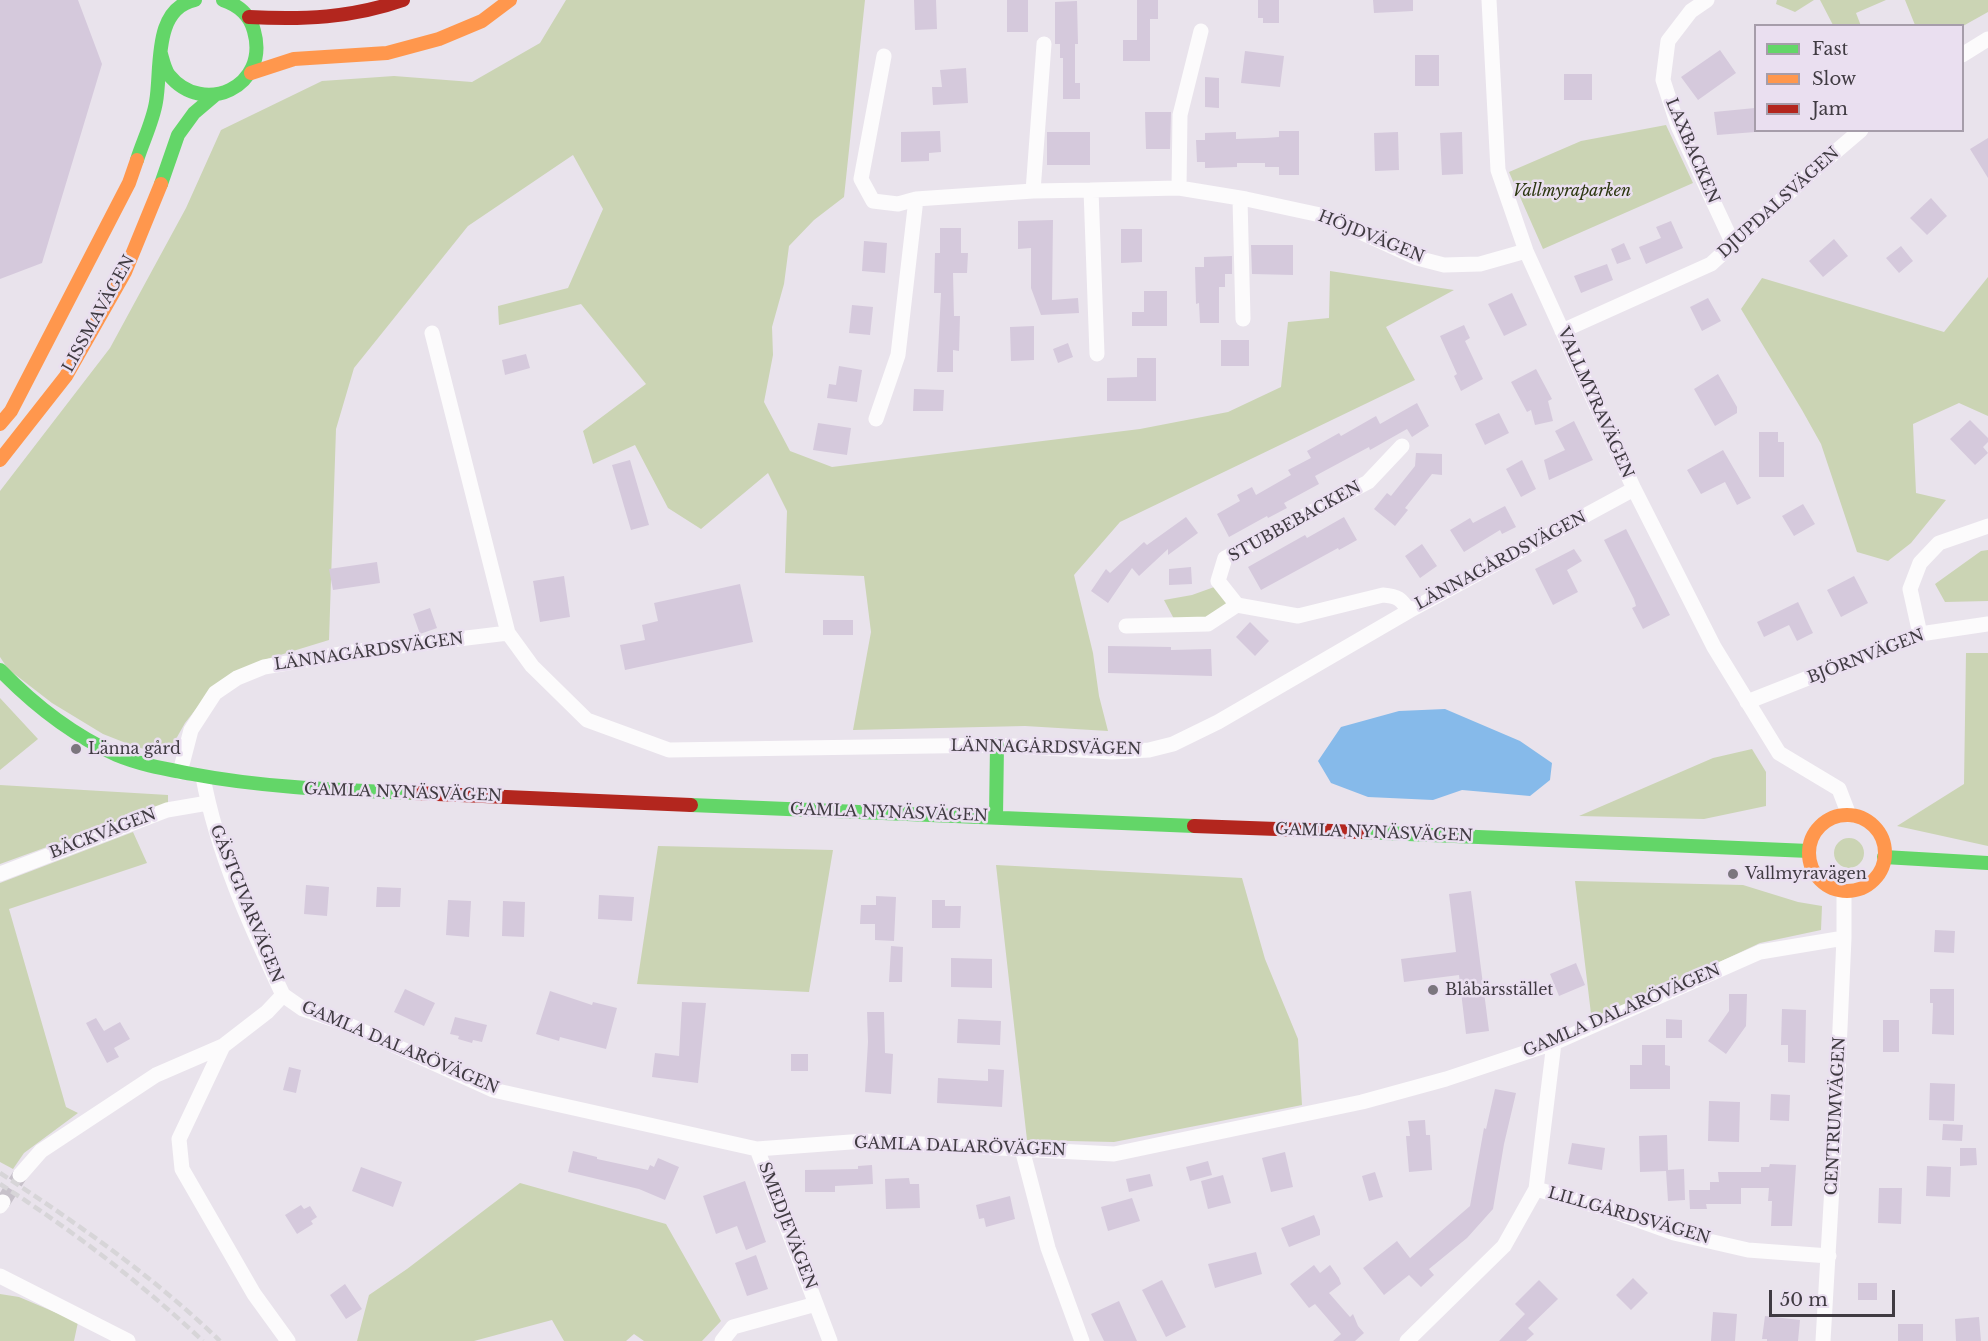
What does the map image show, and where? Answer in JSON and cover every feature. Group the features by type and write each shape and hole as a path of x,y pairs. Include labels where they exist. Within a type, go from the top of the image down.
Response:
{"main road":[{"path":"172,14 178,0"},
{"path":"172,14 195,0"},
{"path":"249,16 334,18 384,8 403,0"},
{"path":"251,73 294,59 387,53 440,39 482,21 510,0"},
{"path":"229,1 249,16 258,35 258,55 251,73"},
{"name":"LISSMAVÄGEN","path":"0,424 11,411 129,183 156,103 163,31 172,14"},
{"path":"160,51 169,75 188,91 214,96"},
{"name":"LISSMAVÄGEN","path":"0,460 66,375 125,272 153,206 178,135 194,113 214,96 235,89 251,73"},
{"name":"GAMLA NYNÄSVÄGEN","path":"0,670 36,705 61,725 136,762 203,777 289,788 1809,851"},
{"path":"996,817 998,745"},
{"path":"1849,815 1866,821 1880,834 1884,845 1884,857 1880,871 1871,882 1858,889 1844,891 1830,887 1818,878 1811,865 1809,851 1817,829 1826,821 1837,816 1849,815"},
{"path":"1884,857 1988,863"}],"street":[{"name":"VALLMYRAVÄGEN","path":"1489,0 1498,171 1526,251 1634,489 1714,647 1779,753 1839,789 1849,815"},
{"name":"LAXBACKEN","path":"1707,0 1691,12 1668,41 1663,80 1678,126 1733,244"},
{"path":"1179,188 1180,114 1201,31"},
{"path":"1964,54 1988,39"},
{"path":"1033,192 1044,44"},
{"name":"HÖJDVÄGEN","path":"884,56 861,179 873,201 898,204 916,199 1033,192 1179,188 1324,216 1417,258 1444,265 1480,264 1526,251"},
{"name":"DJUPDALSVÄGEN","path":"1562,331 1711,264 1859,132"},
{"path":"1090,190 1097,354"},
{"path":"876,419 898,355 916,199"},
{"path":"1240,199 1244,319"},
{"name":"LÄNNAGÅRDSVÄGEN","path":"432,333 508,633 532,666 587,720 669,750 998,745 1112,752 1149,750 1173,744 1218,722 1409,611 1634,489"},
{"name":"STUBBEBACKEN","path":"1237,605 1218,581 1225,558 1368,482 1402,446"},
{"path":"1920,634 1910,589 1920,563 1940,543 1988,526"},
{"path":"1126,626 1208,624 1237,605 1298,616 1383,595 1394,595 1401,598 1409,611"},
{"name":"BJÖRNVÄGEN","path":"1747,702 1920,634 1988,624"},
{"name":"LÄNNAGÅRDSVÄGEN","path":"180,772 191,730 215,693 246,674 264,667 359,651 508,633"},
{"name":"GÄSTGIVARVÄGEN","path":"203,777 222,852 259,944 283,995"},
{"name":"BÄCKVÄGEN","path":"0,874 167,810 208,803"},
{"name":"CENTRUMVÄGEN","path":"1823,1341 1844,938 1844,891"},
{"name":"GAMLA DALARÖVÄGEN","path":"20,1175 41,1151 156,1075 223,1046 267,1011 283,995 303,1009 349,1025 493,1090 757,1149 864,1141 920,1142 1114,1154 1362,1102 1446,1079 1554,1043 1760,952 1844,938"},
{"path":"1407,1341 1504,1246 1536,1189 1554,1043"},
{"path":"223,1046 178,1138 182,1169 254,1294 288,1341"},
{"name":"SMEDJEVÄGEN","path":"757,1149 830,1341"},
{"path":"1022,1149 1048,1248 1082,1341"},
{"name":"LILLGÅRDSVÄGEN","path":"1536,1189 1604,1208 1674,1233 1748,1250 1829,1256"},
{"path":"0,1276 128,1341"},
{"name":"SMEDJEVÄGEN","path":"722,1341 733,1327 816,1304"}],"green space":[{"path":"566,0 865,0 844,197 814,220 789,246 784,284 772,327 773,355 764,402 790,451 832,467 1140,429 1228,412 1281,387 1288,322 1329,318 1330,271 1454,290 1386,327 1415,380 1120,522 1074,575 1093,653 1099,696 1108,731 1025,726 853,730 871,632 864,576 785,573 787,511 768,473 701,529 668,508 635,445 593,464 583,431 646,384 581,304 499,325 498,306 568,288 603,209 573,155 468,226 354,368 336,429 329,640 267,659 214,686 185,723 172,746 163,753 136,747 103,734 52,703 8,669 0,657 0,491 110,348 186,208 221,130 322,81 394,76 472,82 540,43"},
{"path":"1777,0 1814,0 1795,12 1776,4"},
{"path":"1820,0 1886,0 1856,13 1860,24 1832,24"},
{"path":"1905,0 1988,0 1988,12 1964,25 1915,24"},
{"name":"Vallmyraparken","path":"1666,125 1693,183 1543,249 1509,172 1581,141"},
{"path":"1988,277 1988,416 1959,403 1913,424 1916,493 1946,500 1911,543 1888,561 1857,552 1821,444 1741,309 1762,278 1944,332"},
{"path":"1988,550 1988,601 1945,602 1935,584 1981,551"},
{"path":"1217,586 1229,604 1206,619 1174,619 1164,600 1192,595"},
{"path":"1966,653 1988,653 1988,846 1897,826 1964,784"},
{"path":"0,698 38,739 0,770"},
{"path":"1752,749 1766,772 1766,806 1704,819 1579,816 1713,758"},
{"path":"0,785 168,795 168,803 0,864"},
{"path":"133,832 147,863 9,909 66,1107 78,1113 24,1153 13,1169 0,1162 0,883"},
{"path":"1849,838 1859,843 1864,853 1859,863 1849,868 1839,863 1834,853 1839,843"},
{"path":"658,846 833,850 809,992 637,984"},
{"path":"996,865 1242,878 1265,959 1298,1039 1302,1105 1114,1142 1027,1140"},
{"path":"1575,881 1743,885 1798,902 1822,906 1821,930 1760,943 1592,1022"},
{"path":"520,1183 666,1224 721,1321 702,1341 644,1341 634,1334 626,1341 564,1341 552,1320 474,1341 357,1341 369,1295"},
{"path":"0,1294 19,1297 78,1322 74,1341 0,1341"}],"water":[{"path":"1445,709 1520,741 1552,763 1550,780 1530,796 1462,790 1433,800 1368,797 1331,783 1318,761 1341,727 1399,711"}],"building":[{"path":"0,0 78,0 102,64 42,263 0,279"},
{"path":"914,0 936,0 937,29 915,30"},
{"path":"1007,0 1028,0 1028,32 1007,32"},
{"path":"1137,0 1158,0 1158,19 1150,19 1150,61 1123,61 1123,40 1137,40"},
{"path":"1258,0 1279,0 1279,23 1263,23 1263,18 1258,18"},
{"path":"1373,0 1413,0 1413,11 1374,13"},
{"path":"1077,1 1078,44 1075,44 1075,83 1080,83 1080,99 1063,99 1063,58 1060,58 1060,44 1055,44 1055,2"},
{"path":"1720,50 1736,73 1698,100 1681,77"},
{"path":"1245,51 1284,56 1280,87 1241,83"},
{"path":"1415,55 1439,55 1439,86 1415,86"},
{"path":"966,68 968,103 933,105 932,87 942,87 940,70"},
{"path":"1564,74 1592,74 1592,100 1564,100"},
{"path":"1205,77 1219,78 1219,108 1205,107"},
{"path":"1754,108 1755,132 1717,135 1714,112"},
{"path":"1145,112 1171,112 1170,149 1146,149"},
{"path":"940,131 941,152 929,153 929,161 901,162 901,132"},
{"path":"1279,131 1299,131 1299,175 1279,175 1279,167 1265,167 1265,163 1237,163 1237,167 1205,168 1205,162 1197,162 1196,140 1205,140 1205,133 1236,132 1236,139 1279,137"},
{"path":"1047,132 1090,132 1090,165 1047,165"},
{"path":"1398,132 1399,170 1375,171 1374,133"},
{"path":"1462,132 1463,174 1442,175 1440,133"},
{"path":"1988,138 1988,178 1970,149"},
{"path":"1931,198 1947,216 1927,235 1910,218"},
{"path":"1053,220 1052,300 1078,298 1079,313 1041,315 1031,288 1031,248 1018,249 1018,221"},
{"path":"1671,221 1683,248 1646,264 1639,247 1661,238 1656,227"},
{"path":"940,228 961,228 961,253 968,253 967,273 953,273 954,316 960,316 959,351 953,350 953,372 937,372 941,293 934,293 935,253 940,253"},
{"path":"1121,229 1142,229 1142,262 1121,263"},
{"path":"1834,239 1848,256 1823,277 1809,261"},
{"path":"864,241 887,243 885,273 862,271"},
{"path":"1624,243 1631,259 1617,264 1611,249"},
{"path":"1251,245 1293,245 1293,275 1252,274"},
{"path":"1901,246 1913,261 1899,273 1886,258"},
{"path":"1232,256 1232,274 1225,274 1225,287 1219,287 1219,323 1200,323 1199,303 1196,304 1195,267 1204,267 1204,257"},
{"path":"1607,264 1613,280 1581,293 1574,276"},
{"path":"1144,291 1167,291 1167,326 1132,326 1132,312 1144,312"},
{"path":"1512,293 1527,325 1504,336 1488,304"},
{"path":"1708,298 1721,321 1702,331 1690,307"},
{"path":"852,305 873,307 870,335 849,333"},
{"path":"1464,325 1470,338 1465,341 1483,379 1461,391 1454,376 1457,374 1440,336"},
{"path":"1034,326 1034,360 1011,361 1010,327"},
{"path":"1221,340 1249,340 1249,366 1221,366"},
{"path":"1068,343 1073,357 1058,363 1053,349"},
{"path":"526,354 530,368 505,375 502,360"},
{"path":"1137,358 1156,358 1156,401 1107,401 1107,378 1137,377"},
{"path":"839,366 862,370 857,402 827,398 829,384 836,385"},
{"path":"1536,369 1552,399 1548,401 1553,421 1535,425 1531,410 1527,412 1511,382"},
{"path":"1718,374 1737,407 1737,413 1715,426 1694,389"},
{"path":"914,389 944,390 943,411 913,411"},
{"path":"1417,403 1429,426 1412,437 1407,429 1370,450 1369,447 1315,476 1319,484 1284,503 1287,508 1229,537 1217,514 1240,501 1237,495 1252,487 1256,495 1291,475 1288,470 1311,458 1307,451 1339,433 1341,436 1376,416 1380,424"},
{"path":"1499,413 1509,433 1485,445 1475,424"},
{"path":"1970,420 1988,438 1988,442 1983,447 1988,453 1975,465 1950,439"},
{"path":"1574,421 1593,460 1549,480 1544,460 1565,450 1555,431"},
{"path":"818,423 851,428 847,455 813,450"},
{"path":"1759,432 1778,432 1778,442 1784,442 1784,477 1759,477"},
{"path":"1723,450 1751,498 1737,505 1725,482 1701,494 1687,470"},
{"path":"1416,453 1442,454 1442,475 1432,474 1405,508 1408,510 1395,526 1374,509 1387,493 1391,496 1415,466"},
{"path":"630,460 649,525 631,530 612,465"},
{"path":"1522,460 1536,489 1521,497 1506,469"},
{"path":"1803,504 1815,524 1794,536 1782,516"},
{"path":"1505,506 1516,527 1502,534 1500,530 1464,552 1450,530 1470,518 1473,523"},
{"path":"1186,517 1198,533 1168,555 1168,549 1139,576 1132,568 1108,603 1091,591 1106,569 1110,573 1144,542 1147,545"},
{"path":"1344,517 1357,540 1261,590 1248,567 1305,535 1307,538"},
{"path":"1626,529 1670,615 1643,629 1632,608 1636,606 1634,599 1604,540"},
{"path":"1422,544 1437,566 1420,578 1405,556"},
{"path":"1574,549 1582,561 1567,570 1578,592 1553,605 1535,569"},
{"path":"377,562 380,583 333,590 329,569"},
{"path":"1191,567 1192,584 1169,585 1169,569"},
{"path":"564,576 570,617 540,622 533,581"},
{"path":"1854,576 1868,603 1841,617 1827,590"},
{"path":"740,584 753,642 625,670 620,645 645,640 642,625 658,621 654,603"},
{"path":"1798,602 1813,633 1797,641 1789,625 1764,637 1757,622"},
{"path":"430,608 437,628 420,634 413,614"},
{"path":"823,620 853,620 853,635 823,635"},
{"path":"1250,622 1269,641 1255,656 1236,637"},
{"path":"1108,646 1171,647 1171,650 1211,649 1212,676 1108,673"},
{"path":"306,885 329,887 327,916 304,914"},
{"path":"377,887 401,888 400,907 376,907"},
{"path":"1471,891 1489,1031 1466,1034 1459,975 1404,982 1401,959 1456,952 1449,894"},
{"path":"599,895 634,897 632,921 598,919"},
{"path":"876,896 896,897 894,941 875,940 875,924 860,924 861,905 876,905"},
{"path":"448,900 471,901 469,937 446,935"},
{"path":"932,900 945,900 945,906 961,906 960,928 932,928"},
{"path":"503,901 525,902 524,937 502,936"},
{"path":"1935,930 1955,931 1954,953 1934,952"},
{"path":"891,946 903,947 902,982 889,982"},
{"path":"951,958 992,959 992,988 951,987"},
{"path":"1576,963 1585,985 1559,996 1550,974"},
{"path":"405,989 435,1003 424,1026 394,1012"},
{"path":"1930,989 1954,989 1954,1035 1932,1034 1933,1003 1930,1003"},
{"path":"550,991 592,1005 593,1002 617,1008 606,1049 560,1037 559,1041 536,1034"},
{"path":"1729,994 1747,994 1746,1026 1726,1054 1708,1041 1729,1011"},
{"path":"682,1002 706,1003 698,1083 652,1077 655,1053 679,1056"},
{"path":"1782,1009 1806,1010 1805,1063 1788,1062 1788,1045 1781,1045"},
{"path":"867,1012 884,1012 885,1053 893,1054 891,1094 865,1092"},
{"path":"455,1017 487,1025 482,1042 473,1040 472,1043 450,1034"},
{"path":"96,1018 104,1031 120,1022 130,1039 114,1048 119,1057 107,1063 86,1023"},
{"path":"958,1019 1001,1021 1000,1045 957,1043"},
{"path":"1666,1019 1682,1020 1682,1038 1666,1038"},
{"path":"1883,1020 1899,1020 1899,1052 1883,1052"},
{"path":"1642,1045 1665,1045 1665,1065 1670,1066 1670,1089 1630,1089 1630,1065 1642,1065"},
{"path":"791,1054 808,1054 808,1071 791,1071"},
{"path":"289,1067 301,1070 296,1093 283,1090"},
{"path":"988,1069 1004,1070 1002,1107 937,1103 938,1078 988,1081"},
{"path":"1930,1083 1955,1084 1954,1121 1929,1120"},
{"path":"1495,1089 1516,1093 1504,1144 1493,1209 1467,1238 1429,1269 1434,1275 1421,1287 1409,1275 1384,1295 1363,1268 1397,1241 1410,1258 1470,1206 1484,1128 1486,1129"},
{"path":"1771,1094 1790,1095 1789,1121 1770,1120"},
{"path":"1709,1101 1740,1102 1739,1142 1708,1141"},
{"path":"1425,1120 1426,1135 1430,1135 1432,1170 1409,1172 1406,1136 1410,1136 1408,1121"},
{"path":"1943,1124 1963,1125 1962,1141 1942,1140"},
{"path":"1667,1135 1668,1170 1684,1169 1685,1200 1668,1201 1666,1171 1640,1172 1639,1136"},
{"path":"1572,1143 1605,1148 1602,1170 1568,1164"},
{"path":"1960,1148 1976,1148 1977,1165 1960,1166"},
{"path":"573,1151 597,1157 597,1159 648,1170 650,1165 654,1167 658,1158 679,1167 665,1200 639,1189 568,1172"},
{"path":"1285,1152 1293,1187 1271,1192 1262,1158"},
{"path":"1208,1161 1212,1175 1190,1181 1186,1167"},
{"path":"1770,1164 1796,1165 1792,1226 1771,1226 1772,1201 1768,1201 1769,1188 1741,1188 1741,1204 1706,1204 1707,1209 1690,1209 1689,1190 1710,1190 1710,1182 1719,1182 1718,1172 1761,1172 1761,1167 1769,1167"},
{"path":"872,1165 873,1184 835,1186 835,1192 805,1192 805,1170 858,1169 858,1166"},
{"path":"1927,1166 1951,1167 1950,1197 1926,1196"},
{"path":"361,1167 402,1182 393,1207 352,1191"},
{"path":"1375,1172 1383,1197 1369,1201 1362,1176"},
{"path":"1150,1174 1153,1186 1129,1192 1126,1179"},
{"path":"1223,1175 1231,1203 1208,1209 1201,1181"},
{"path":"909,1178 910,1184 919,1184 920,1208 886,1209 885,1179"},
{"path":"745,1181 766,1242 746,1250 737,1226 716,1234 703,1196"},
{"path":"1879,1188 1902,1188 1901,1224 1878,1223"},
{"path":"1010,1196 1015,1219 986,1227 984,1218 979,1219 976,1205"},
{"path":"1132,1198 1140,1221 1108,1231 1101,1207"},
{"path":"301,1205 304,1209 310,1206 317,1217 311,1221 313,1224 297,1234 285,1215"},
{"path":"1314,1215 1320,1235 1289,1247 1281,1228"},
{"path":"1256,1252 1262,1274 1215,1288 1208,1264"},
{"path":"756,1255 768,1289 747,1296 735,1263"},
{"path":"1314,1265 1320,1273 1330,1265 1339,1278 1341,1284 1329,1293 1350,1317 1353,1314 1364,1333 1355,1341 1333,1341 1341,1334 1315,1304 1309,1308 1290,1284"},
{"path":"1633,1278 1648,1293 1631,1310 1616,1295"},
{"path":"1162,1280 1186,1327 1166,1337 1142,1290"},
{"path":"1539,1280 1558,1299 1528,1328 1534,1334 1526,1341 1499,1341 1525,1314 1515,1304"},
{"path":"1858,1283 1877,1283 1877,1300 1858,1300"},
{"path":"345,1284 362,1309 346,1319 330,1295"},
{"path":"1119,1301 1137,1341 1104,1341 1091,1314"},
{"path":"1713,1312 1737,1314 1735,1341 1711,1341"},
{"path":"1765,1316 1800,1320 1798,1341 1762,1339"},
{"path":"1979,1317 1981,1341 1956,1341 1955,1319"},
{"path":"1898,1324 1923,1324 1923,1341 1898,1341"}],"tunnel":[{"path":"3,1202 20,1175"}],"railway":[{"path":"0,1173 142,1273 220,1341"},
{"path":"0,1184 105,1258 203,1341"}],"traffic: fast":[{"path":"137,160 155,109 165,28 172,15 181,6 195,0"},
{"path":"161,54 169,75 183,87 199,94 215,94 230,90 243,81 252,67 256,51 254,31 243,11 223,0"},
{"path":"161,184 178,135 194,113 214,96"},
{"path":"0,670 40,707 69,729 100,747 135,761 219,779 302,788 414,793"},
{"path":"996,817 997,745"},
{"path":"691,805 1194,826"},
{"path":"1360,832 1809,851"},
{"path":"1884,857 1988,863"}],"traffic: slow":[{"path":"251,73 294,59 387,53 439,39 482,21 510,0"},
{"path":"0,424 11,411 129,183 137,160"},
{"path":"0,460 66,376 125,272 161,184"},
{"path":"1847,815 1861,818 1874,826 1882,839 1885,853 1882,867 1874,880 1861,888 1847,891 1833,888 1820,880 1812,867 1809,853 1812,839 1820,826 1833,818 1847,815"}],"traffic: jam":[{"path":"249,17 288,18 346,14 403,0"},
{"path":"414,793 691,805"},
{"path":"1194,826 1360,832"}],"place":[{"name":"Länna gård","path":"76,749"},
{"name":"Vallmyravägen","path":"1733,874"},
{"name":"Blåbärsstället","path":"1433,990"}]}
